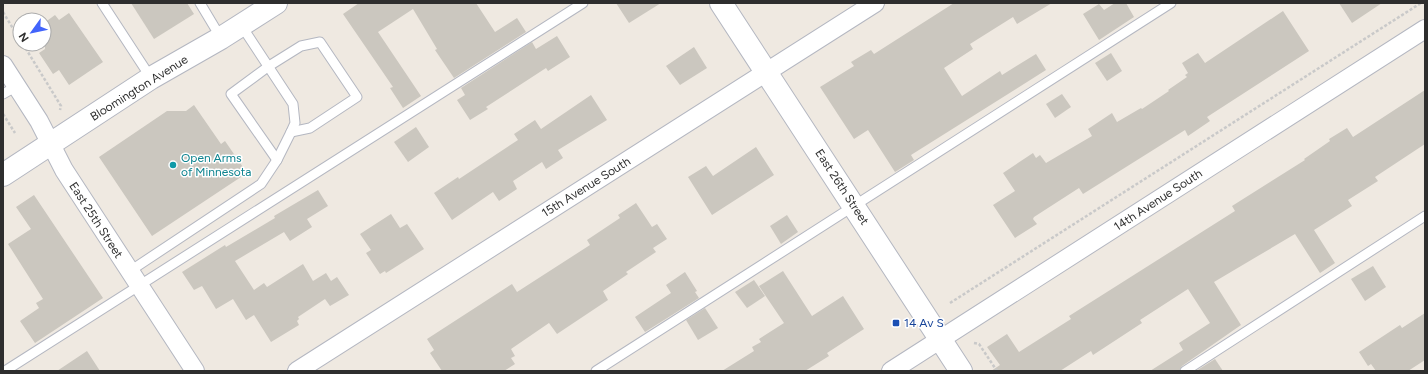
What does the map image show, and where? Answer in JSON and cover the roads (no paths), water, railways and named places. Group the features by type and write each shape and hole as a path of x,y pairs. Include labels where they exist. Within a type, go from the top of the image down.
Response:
{"street":[{"name":"Bloomington Avenue","path":"3,176 151,78 221,38 276,3"},
{"name":"East 26th Street","path":"722,3 962,371"},
{"name":"15th Avenue South","path":"297,371 875,3"},
{"name":"14th Avenue South","path":"891,371 1425,29"},
{"name":"East 25th Street","path":"3,65 10,90 39,121 64,170 195,371"}],"lane":[{"path":"102,3 151,78"},
{"path":"200,3 221,38"},
{"path":"135,278 583,3"},
{"path":"596,371 1171,3"},
{"path":"4,371 135,278 261,184 292,132 295,123 293,104 241,25"},
{"path":"276,160 231,94 269,66 301,46 320,42 357,97 310,128 292,132"},
{"path":"1185,371 1425,216"}],"place":[{"name":"Open Arms of Minnesota","path":"173,165"},
{"name":"14 Av S","path":"896,323"}]}
